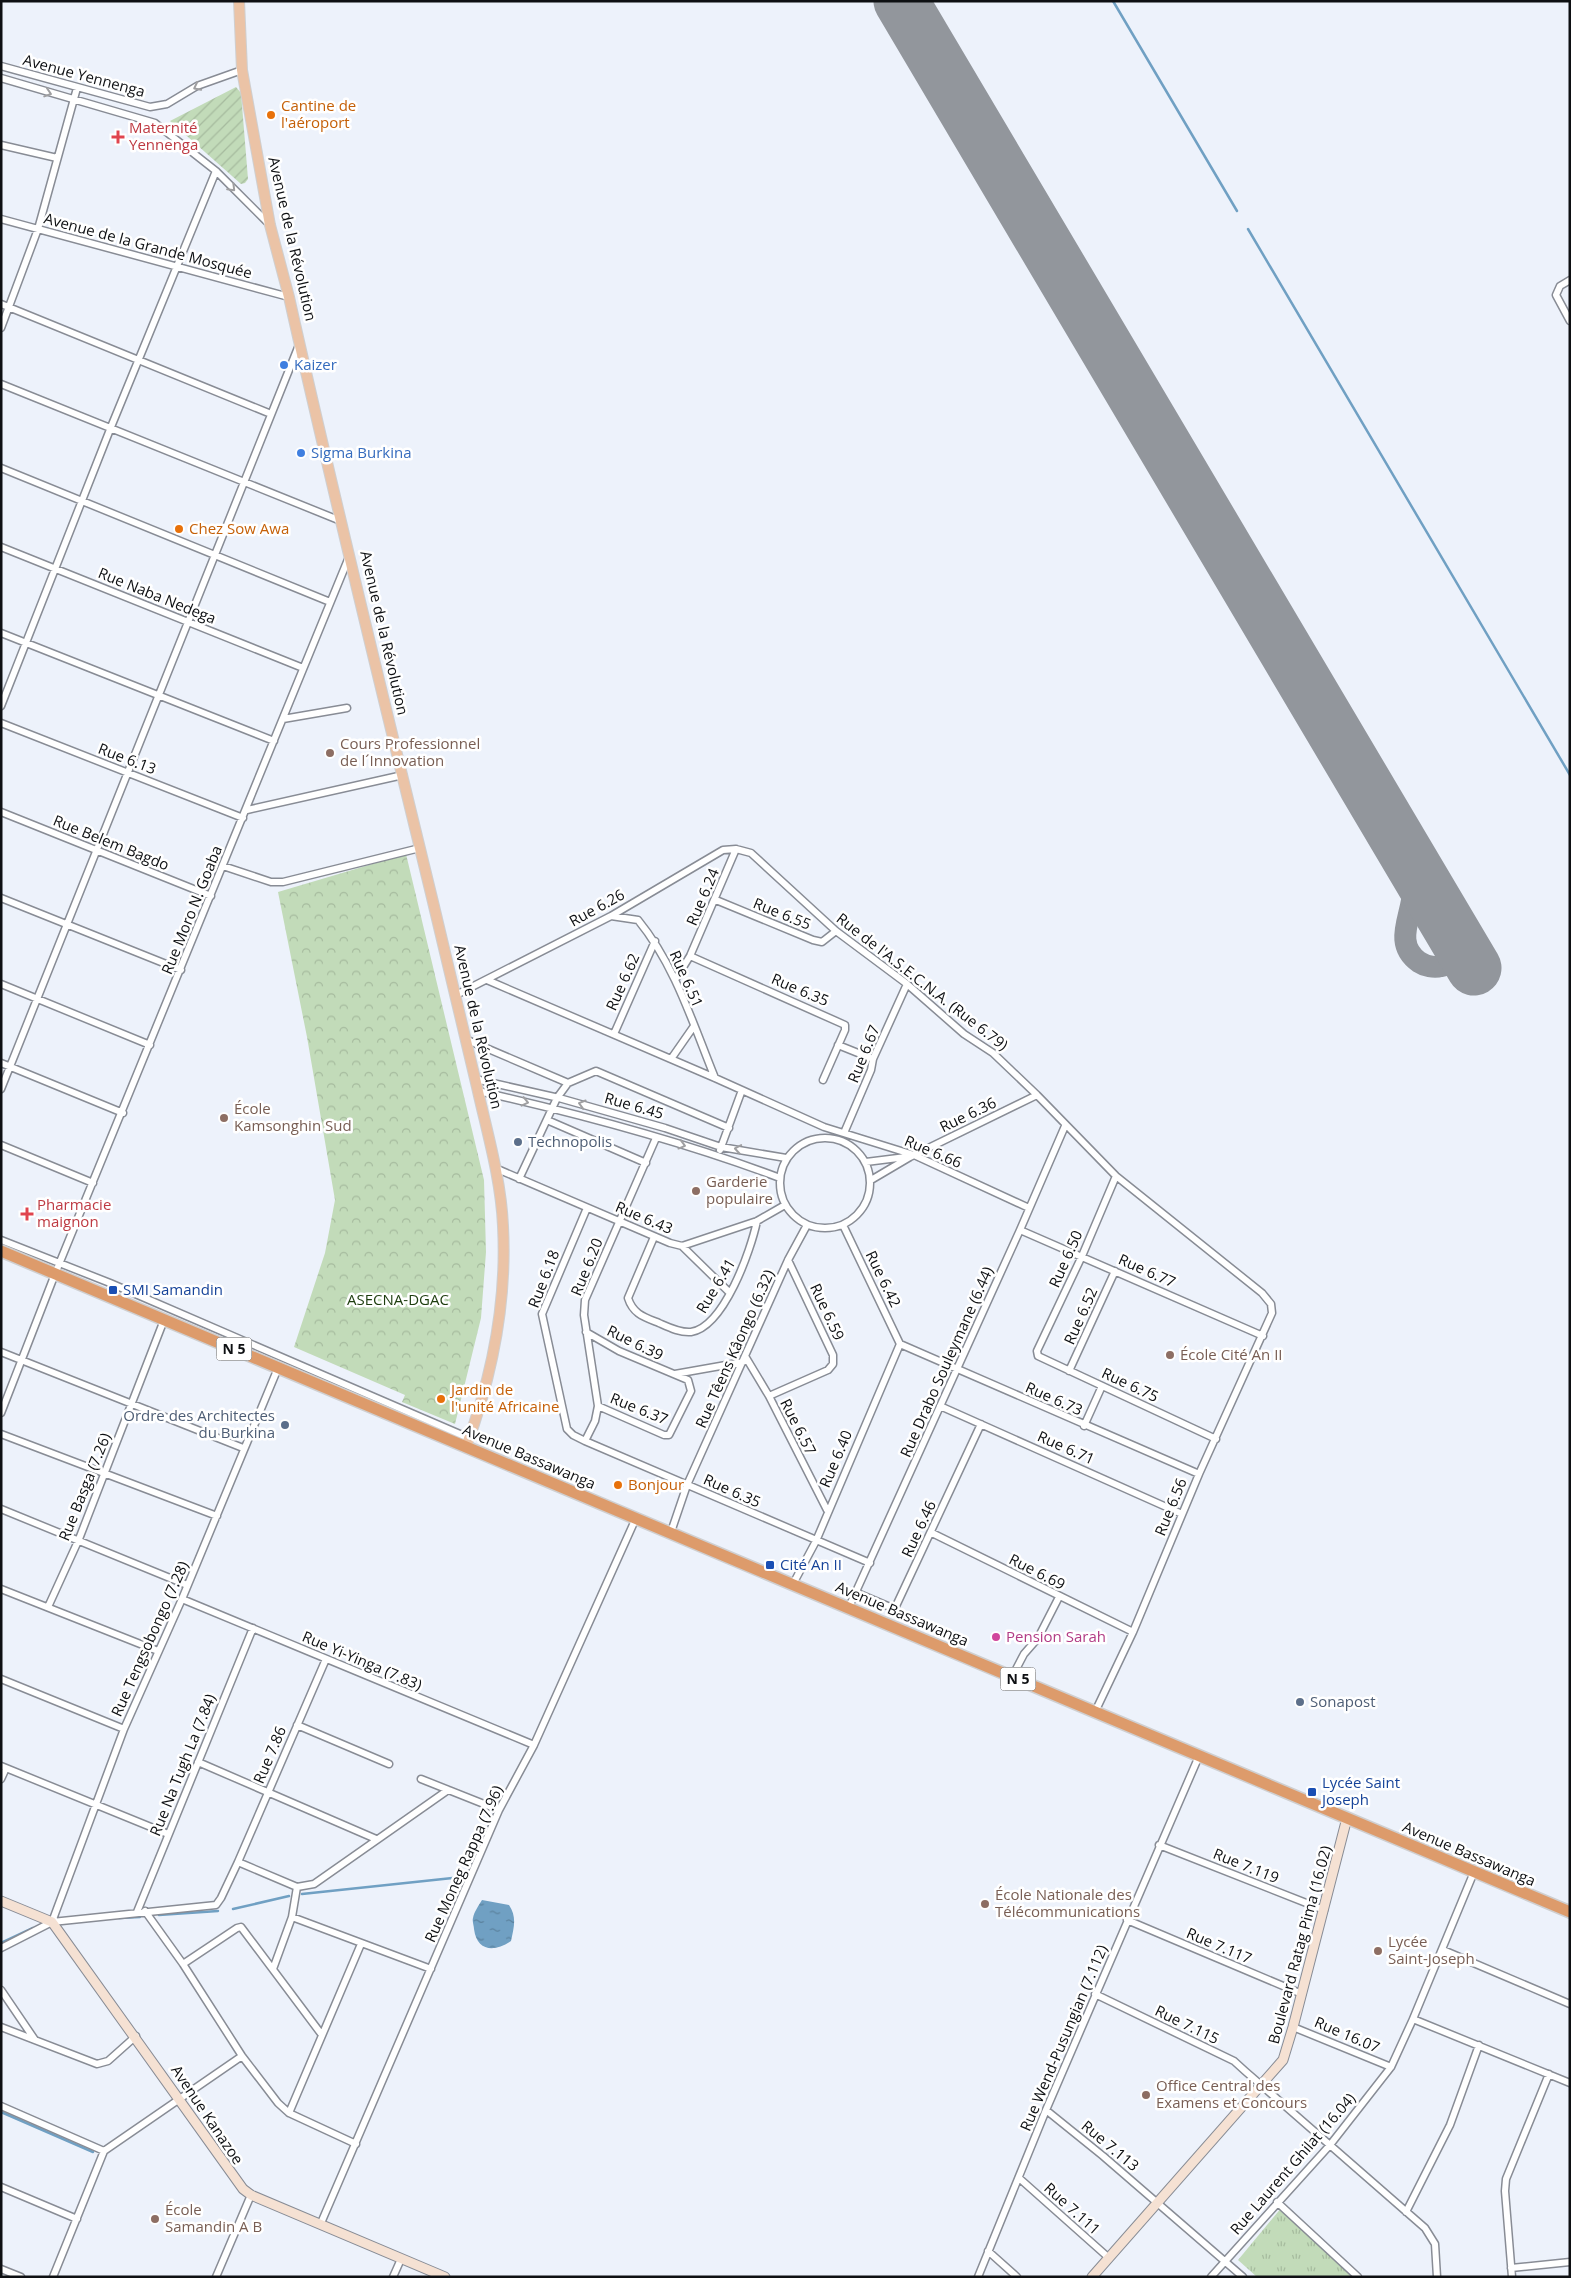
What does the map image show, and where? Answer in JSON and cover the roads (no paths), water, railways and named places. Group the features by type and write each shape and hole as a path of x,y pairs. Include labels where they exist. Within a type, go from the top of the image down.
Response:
{"highway":[{"name":"Avenue Bassawanga","path":"1,1251 58,1269 164,1320 278,1368 468,1442 636,1518 1293,1797 1570,1912"}],"main road":[{"name":"Avenue de la Révolution","path":"240,1 242,70 270,225 289,296 456,995 495,1168 503,1224 502,1290 494,1345 468,1442"}],"street":[{"name":"Avenue Yennenga","path":"1,66 77,88 154,107 167,104 197,86 242,70"},
{"name":"Avenue Yennenga","path":"1,78 73,101 155,123 216,171"},
{"path":"1,328 38,229 77,88"},
{"path":"1,145 57,158"},
{"path":"1,706 111,427 216,171 270,225"},
{"name":"Avenue de la Grande Mosquée","path":"1,219 289,296"},
{"path":"1570,280 1557,290 1557,300 1570,321"},
{"path":"1,304 271,414"},
{"path":"1,1090 300,343"},
{"path":"1,384 342,522"},
{"path":"1,468 330,602"},
{"name":"Rue Naba Nedega","path":"1,548 303,668"},
{"name":"Rue Moro N. Goaba","path":"1,1413 350,554"},
{"path":"1,632 274,740"},
{"path":"283,719 346,708"},
{"name":"Rue 6.13","path":"1,723 243,818"},
{"path":"247,810 403,775"},
{"name":"Rue Belem Bagdo","path":"1,812 211,896"},
{"path":"223,866 271,882 284,882 420,848"},
{"name":"Rue 6.26","path":"456,995 611,916 723,850 736,849"},
{"name":"Rue de l'A.S.E.C.N.A. (Rue 6.79)","path":"736,849 751,853 836,932 907,984 940,1016 993,1053 1116,1176 1262,1293 1271,1304 1272,1313"},
{"name":"Rue 6.24","path":"675,980 690,956 716,900 736,849"},
{"path":"1,898 181,970"},
{"name":"Rue 6.55","path":"716,900 813,940 822,942 836,932"},
{"name":"Rue 6.51","path":"611,916 638,920 655,941 675,980 715,1078"},
{"name":"Rue 6.62","path":"614,1034 655,941"},
{"name":"Rue 6.35","path":"690,956 841,1021 845,1025 845,1030 823,1080"},
{"name":"Rue 6.66","path":"486,980 614,1034 824,1127 912,1156 1029,1208"},
{"path":"1,984 150,1045"},
{"name":"Rue 6.67","path":"844,1133 871,1070 873,1060 907,984"},
{"path":"671,1059 694,1026"},
{"path":"465,1039 568,1083"},
{"path":"838,1044 873,1060"},
{"path":"1,1063 123,1113"},
{"path":"519,1179 557,1098 568,1083 596,1071 729,1128"},
{"name":"Rue 6.45","path":"475,1079 557,1098 652,1124 721,1146 786,1158"},
{"path":"718,1155 742,1090"},
{"name":"Rue 6.45","path":"478,1091 553,1108 718,1155 780,1178"},
{"name":"Rue 6.36","path":"871,1180 912,1156 1037,1095"},
{"path":"602,1122 604,1111"},
{"path":"547,1120 646,1163"},
{"name":"Rue 6.20","path":"584,1441 595,1420 598,1406 586,1332 585,1300 646,1163 653,1137 652,1124"},
{"name":"Rue Drabo Souleymane (6.44)","path":"849,1608 1065,1126"},
{"path":"824,1137 842,1140 852,1146 866,1162 871,1180 865,1205 856,1217 843,1225 831,1228 807,1225 794,1217 785,1205 781,1193 780,1178 786,1158 808,1140 824,1137"},
{"path":"1,1145 93,1183"},
{"name":"Rue 6.36","path":"866,1162 912,1156"},
{"name":"Rue 6.43","path":"495,1168 654,1237 682,1246 757,1222 785,1205"},
{"name":"Rue 6.50","path":"1037,1351 1082,1256 1116,1176"},
{"name":"Rue 6.18","path":"584,1441 567,1429 542,1314 587,1208"},
{"name":"Rue 6.41","path":"654,1237 628,1298 630,1307 637,1313 675,1330 690,1332 701,1329 711,1322 730,1293 740,1275 757,1222"},
{"name":"Rue Têens Kâongo (6.32)","path":"671,1532 688,1485 788,1260 807,1225"},
{"name":"Rue 6.42","path":"843,1225 900,1344"},
{"name":"Rue 6.77","path":"1020,1230 1262,1336"},
{"path":"1,1240 58,1269 110,1283 468,1442"},
{"path":"682,1246 730,1293"},
{"name":"Rue 6.59","path":"769,1396 828,1370 833,1364 833,1355 788,1260"},
{"name":"Rue 6.52","path":"1069,1371 1115,1271"},
{"name":"Rue 6.56","path":"1095,1712 1133,1632 1199,1474 1272,1313"},
{"name":"Rue Basga (7.26)","path":"48,1607 79,1539 164,1320"},
{"name":"Rue 6.39","path":"586,1332 619,1351 688,1380"},
{"name":"Rue 6.73","path":"900,1344 1084,1426 1199,1474"},
{"name":"Rue 6.40","path":"793,1584 816,1541 900,1344"},
{"name":"Rue 6.75","path":"1037,1351 1038,1356 1216,1439"},
{"path":"1,1352 243,1448"},
{"name":"Rue 6.39","path":"674,1374 744,1359"},
{"name":"Rue 6.57","path":"744,1359 769,1396 828,1510"},
{"name":"Rue Tengsobongo (7.28)","path":"52,1922 124,1729 182,1598 278,1368"},
{"name":"Rue 6.37","path":"598,1406 664,1435 669,1435 691,1391 688,1380"},
{"path":"1084,1426 1102,1386"},
{"name":"Rue 6.71","path":"940,1406 1182,1514"},
{"name":"Rue 6.46","path":"857,1593 890,1607 896,1606 932,1534 981,1424"},
{"path":"1,1434 105,1472 216,1516"},
{"name":"Rue 6.35","path":"584,1441 870,1563"},
{"path":"1,1509 79,1539 187,1585"},
{"name":"Rue Moneg Rappa (7.96)","path":"321,2223 499,1810 534,1745 636,1518"},
{"name":"Rue 6.69","path":"932,1534 1133,1632"},
{"path":"1,1589 158,1651"},
{"path":"1012,1677 1024,1654 1038,1638 1059,1597"},
{"name":"Rue Yi-Yinga (7.83)","path":"182,1598 534,1745"},
{"name":"Rue Na Tugh La (7.84)","path":"137,1912 253,1628"},
{"name":"Rue 7.86","path":"146,1911 199,1908 216,1905 221,1898 326,1659"},
{"path":"1,1679 124,1729"},
{"path":"297,1725 389,1764"},
{"name":"Rue Wend-Pusungian (7.112)","path":"978,2277 1158,1844 1199,1756"},
{"path":"198,1762 376,1839"},
{"path":"1,1779 4,1767 168,1834"},
{"path":"421,1779 499,1810"},
{"path":"238,1862 297,1887 314,1884 448,1790"},
{"name":"Boulevard Ratag Pima (16.02)","path":"1092,2277 1283,2060 1347,1818"},
{"name":"Rue 7.119","path":"1158,1844 1324,1910"},
{"name":"Rue Laurent Ghilat (16.04)","path":"1211,2277 1330,2145 1390,2067 1414,2019 1474,1872"},
{"path":"273,1969 292,1917 297,1887"},
{"path":"1,1901 52,1922"},
{"path":"1,1948 52,1922 146,1911 183,1964 242,2056 270,2094 289,2113 356,2144"},
{"path":"292,1917 431,1969"},
{"name":"Rue 7.117","path":"1127,1920 1302,1994"},
{"name":"Avenue Kanazoe","path":"52,1922 136,2036 235,2181 251,2195 445,2277"},
{"path":"183,1964 239,1927 322,2035"},
{"path":"289,2113 361,1944"},
{"path":"1443,1950 1570,2004"},
{"path":"1,1990 36,2041"},
{"name":"Rue 7.115","path":"1095,1994 1234,2061 1428,2232 1435,2244 1437,2277"},
{"path":"1414,2019 1570,2083"},
{"path":"1,2026 96,2064 108,2061 136,2036"},
{"name":"Rue 16.07","path":"1293,2027 1390,2067"},
{"path":"1406,2212 1450,2125 1479,2045"},
{"path":"53,2277 104,2151 242,2056"},
{"path":"1512,2277 1505,2191 1506,2179 1549,2074"},
{"path":"1,2106 104,2151"},
{"name":"Rue 7.113","path":"1046,2110 1243,2277"},
{"name":"Rue 7.111","path":"1019,2178 1109,2258"},
{"path":"1,2187 76,2218"},
{"path":"216,2277 251,2195"},
{"path":"1277,2202 1358,2277"},
{"path":"988,2251 1016,2277"},
{"path":"393,2277 401,2259"},
{"path":"1511,2268 1570,2262"},
{"path":"1,2269 21,2277"}],"water":[{"path":"482,1900 509,1905 512,1909 514,1927 511,1941 505,1945 488,1948 483,1946 476,1937 473,1919 475,1911"}],"waterway":[{"path":"1113,1 1237,211"},
{"path":"1248,229 1570,775"},
{"path":"302,1894 462,1877"},
{"path":"233,1909 289,1896"},
{"path":"159,1915 218,1911"},
{"path":"119,1918 140,1917"},
{"path":"1,1943 33,1928"},
{"path":"1,2112 93,2152"}],"place":[{"name":"Cantine de l'aéroport","path":"271,115"},
{"name":"Maternité Yennenga","path":"118,137"},
{"name":"Kaizer","path":"284,365"},
{"name":"Sigma Burkina","path":"301,453"},
{"name":"Chez Sow Awa","path":"179,529"},
{"name":"Cours Professionnel de l´Innovation","path":"330,753"},
{"name":"École Kamsonghin Sud","path":"224,1118"},
{"name":"Technopolis","path":"518,1142"},
{"name":"Garderie populaire","path":"696,1191"},
{"name":"Pharmacie maignon","path":"27,1214"},
{"name":"SMI Samandin","path":"113,1290"},
{"name":"École Cité An II","path":"1170,1355"},
{"name":"Jardin de l'unité Africaine","path":"441,1399"},
{"name":"Ordre des Architectes du Burkina","path":"285,1425"},
{"name":"Bonjour","path":"618,1485"},
{"name":"Cité An II","path":"770,1565"},
{"name":"Pension Sarah","path":"996,1637"},
{"name":"Sonapost","path":"1300,1702"},
{"name":"Lycée Saint Joseph","path":"1312,1792"},
{"name":"École Nationale des Télécommunications","path":"985,1904"},
{"name":"Lycée Saint-Joseph","path":"1378,1951"},
{"name":"Office Central des Examens et Concours","path":"1146,2095"},
{"name":"École Samandin A B","path":"155,2219"}],"park label":[{"name":"ASECNA-DGAC","path":"398,1300"}]}
